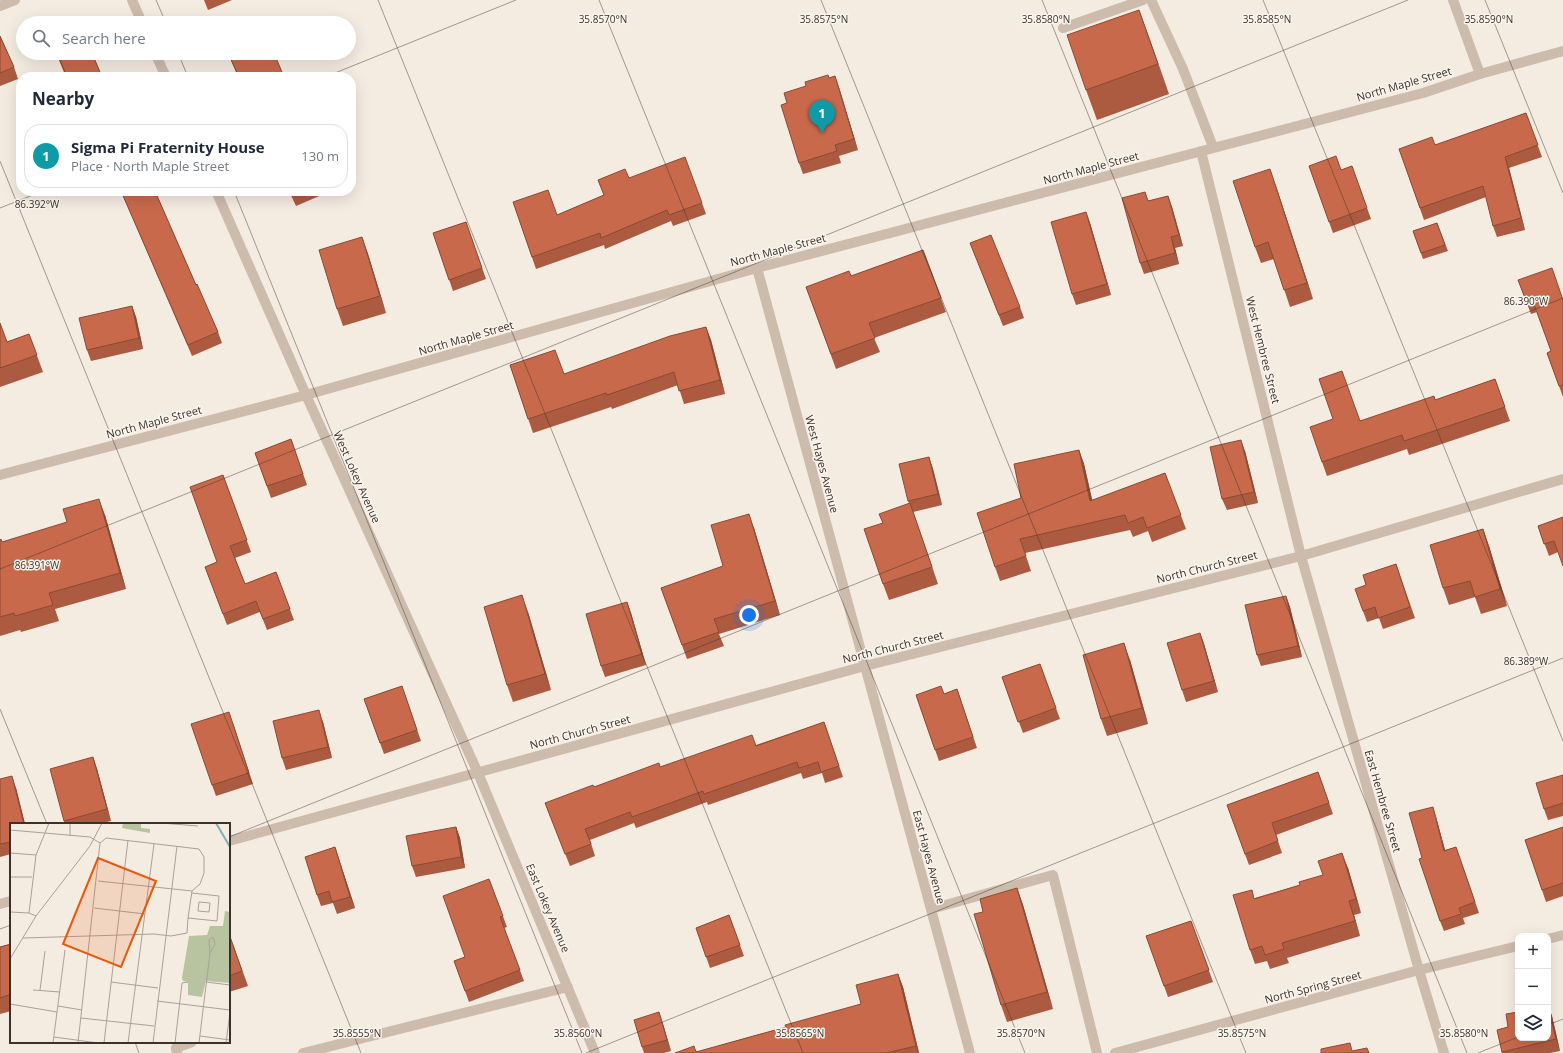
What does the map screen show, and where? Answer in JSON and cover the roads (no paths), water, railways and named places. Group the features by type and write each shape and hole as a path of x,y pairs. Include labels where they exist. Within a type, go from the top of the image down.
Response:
{"street":[{"path":"0,6 15,0"},
{"path":"132,0 139,16"},
{"path":"1063,28 1143,0"},
{"path":"1151,0 1183,69 1213,147"},
{"path":"1454,0 1480,74"},
{"name":"North Maple Street","path":"0,475 306,395 757,268 1026,198 1201,150 1423,93 1480,74 1563,51"},
{"path":"158,60 164,72"},
{"name":"West Hembree Street","path":"1201,150 1301,556"},
{"name":"West Lokey Avenue","path":"218,196 306,395 478,773"},
{"name":"West Hayes Avenue","path":"757,268 865,666"},
{"name":"North Church Street","path":"230,841 865,666 1301,556 1563,479"},
{"name":"East Hembree Street","path":"1301,556 1444,1053"},
{"name":"East Hayes Avenue","path":"865,666 970,1053"},
{"name":"East Lokey Avenue","path":"478,773 595,1053"},
{"path":"931,909 1053,875 1097,1053"},
{"path":"0,904 10,901"},
{"path":"1551,938 1563,935"},
{"name":"North Spring Street","path":"1115,1053 1419,970 1515,947"},
{"path":"303,1053 568,987"},
{"path":"177,1053 176,1048 189,1043"}],"place":[{"name":"Sigma Pi Fraternity House","path":"822,133"}]}
